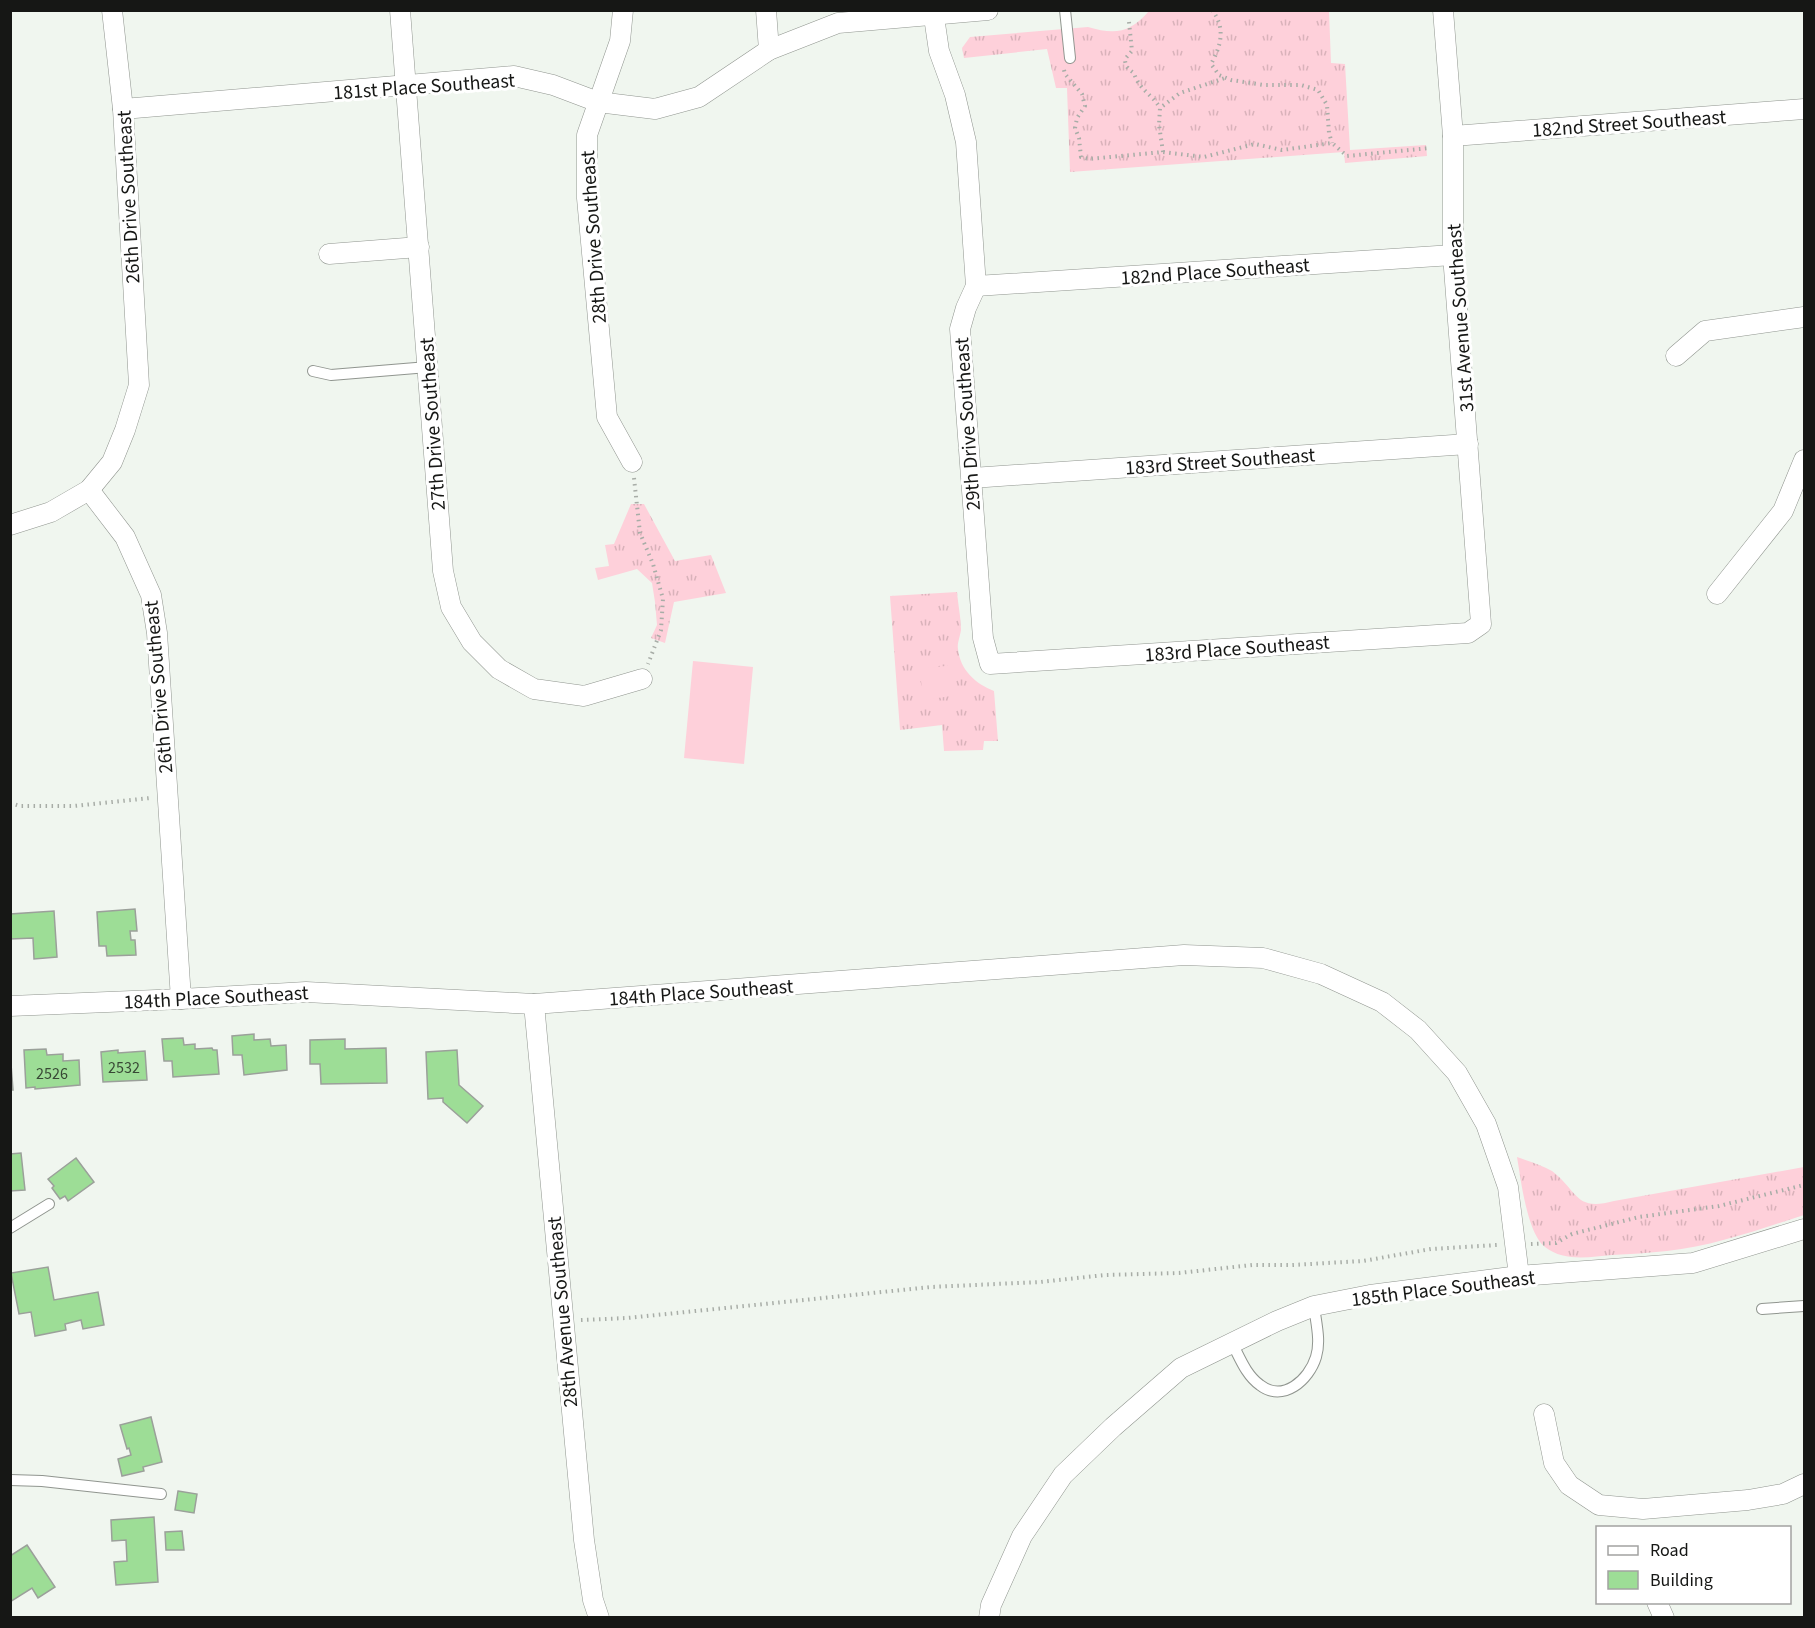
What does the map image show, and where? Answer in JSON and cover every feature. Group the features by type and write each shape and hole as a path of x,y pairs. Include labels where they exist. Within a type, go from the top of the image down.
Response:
{"street":[{"name":"26th Drive Southeast","path":"112,10 123,109 139,385 112,462 89,490 125,537 151,596 157,633 181,999"},
{"name":"27th Drive Southeast","path":"400,10 443,571 450,607 472,642 499,669 534,689 584,696 642,679"},
{"name":"28th Drive Southeast","path":"623,10 620,41 587,135 587,198 607,417 632,462"},
{"path":"766,10 769,50"},
{"name":"181st Place Southeast","path":"123,109 514,76 553,85 597,102 655,109 699,97 769,50 837,23 988,10"},
{"name":"31st Avenue Southeast","path":"1443,10 1453,136 1453,255 1481,624"},
{"name":"29th Drive Southeast","path":"934,13 939,51 955,95 966,142 976,286 960,329 983,638 990,664"},
{"name":"182nd Street Southeast","path":"1453,136 1804,109"},
{"path":"329,254 419,247"},
{"name":"182nd Place Southeast","path":"976,286 1453,255"},
{"path":"1676,356 1705,331 1804,317"},
{"name":"183rd Street Southeast","path":"972,478 1468,444"},
{"path":"1717,594 1782,511 1804,460"},
{"path":"10,525 51,512 89,490"},
{"name":"183rd Place Southeast","path":"990,664 1468,633 1481,624"},
{"name":"184th Place Southeast","path":"10,1006 306,992 534,1004 1184,955 1263,958 1322,974 1382,1002 1418,1030 1457,1073 1486,1124 1508,1187 1515,1244"},
{"name":"28th Avenue Southeast","path":"534,1004 584,1540 593,1600 600,1617"},
{"name":"185th Place Southeast","path":"989,1617 991,1605 1022,1536 1063,1475 1113,1427 1181,1368 1277,1321 1314,1306 1370,1295 1519,1276 1693,1263 1804,1230"},
{"path":"1515,1244 1519,1276"},
{"path":"1544,1414 1554,1462 1569,1485 1599,1505 1644,1518 1783,1494 1804,1484"}],"lane":[{"path":"1065,10 1067,61"},
{"path":"313,371 331,375 428,367"},
{"path":"10,1228 49,1204"},
{"path":"1232,1343 1245,1368 1261,1386 1276,1392 1294,1388 1309,1373 1316,1357 1318,1340 1314,1306"},
{"path":"1762,1309 1804,1306"},
{"path":"10,1480 42,1481 161,1494"}],"path":[{"path":"1212,10 1221,28 1220,48 1211,64 1219,75 1264,85 1301,85 1318,90 1327,105 1332,143 1347,156 1430,148"},
{"path":"1129,22 1132,51 1125,59 1125,65 1134,73 1138,85 1154,98 1160,108 1159,125 1163,152"},
{"path":"1067,61 1065,74 1082,94 1085,106 1077,118 1075,128 1079,138 1081,157 1089,159 1163,152 1204,157 1255,144 1282,150 1332,143"},
{"path":"1160,108 1180,93 1225,78"},
{"path":"632,462 640,532 653,564 663,599 661,630 642,679"},
{"path":"10,803 20,806 74,806 168,795"},
{"path":"563,1321 627,1318 941,1287 1040,1282 1105,1275 1179,1273 1252,1265 1363,1261 1431,1249 1556,1243 1572,1234 1639,1217 1719,1206 1804,1185"}],"green space":[{"path":"1149,11 1329,11 1331,63 1345,64 1350,150 1426,145 1427,156 1345,163 1344,152 1070,172 1067,88 1056,88 1047,49 964,58 962,48 970,37 1088,27 1106,31 1122,30 1135,24"},
{"path":"631,504 644,504 675,561 711,555 726,593 674,602 665,643 651,638 657,625 652,583 637,569 598,580 595,568 609,566 605,545 614,544"},
{"path":"957,592 961,621 959,657 975,680 994,691 998,741 984,741 983,750 944,751 942,725 900,730 890,596"},
{"path":"693,661 753,667 744,764 684,758"},
{"path":"954,665 958,695 924,700 919,669"},
{"path":"1517,1157 1552,1171 1578,1198 1592,1204 1804,1167 1804,1215 1685,1249 1569,1257 1552,1252 1539,1240 1529,1218"}],"building":[{"path":"135,909 137,931 130,931 131,940 135,940 136,955 107,956 106,946 99,946 97,912"},
{"path":"54,911 57,957 34,959 33,938 10,939 10,914"},
{"path":"254,1034 254,1040 270,1039 271,1046 286,1045 287,1070 244,1075 242,1055 233,1055 232,1036"},
{"path":"183,1038 184,1045 195,1044 195,1049 217,1050 219,1074 173,1077 172,1061 164,1061 162,1039"},
{"path":"345,1039 345,1049 386,1048 387,1083 321,1084 320,1064 310,1064 310,1040"},
{"path":"46,1049 47,1055 63,1054 63,1061 79,1060 80,1085 26,1088 24,1050"},
{"path":"118,1050 118,1053 145,1051 147,1080 103,1082 101,1052"},
{"path":"457,1050 459,1085 483,1106 467,1123 443,1102 443,1098 428,1099 426,1052"},
{"path":"10,1051 13,1090 10,1090"},
{"path":"21,1153 25,1190 10,1191 10,1154"},
{"path":"76,1158 94,1182 68,1201 65,1196 60,1199 48,1179"},
{"path":"48,1267 54,1300 98,1292 104,1325 83,1329 81,1320 65,1324 66,1330 35,1336 31,1312 19,1314 11,1273"},
{"path":"151,1417 162,1462 143,1467 144,1471 122,1476 118,1459 131,1455 120,1425"},
{"path":"178,1491 197,1494 194,1513 175,1510"},
{"path":"154,1517 158,1582 116,1585 114,1562 127,1561 126,1540 112,1541 111,1520"},
{"path":"182,1531 184,1550 166,1550 165,1532"},
{"path":"27,1545 55,1587 38,1598 32,1588 10,1602 10,1556"}]}
